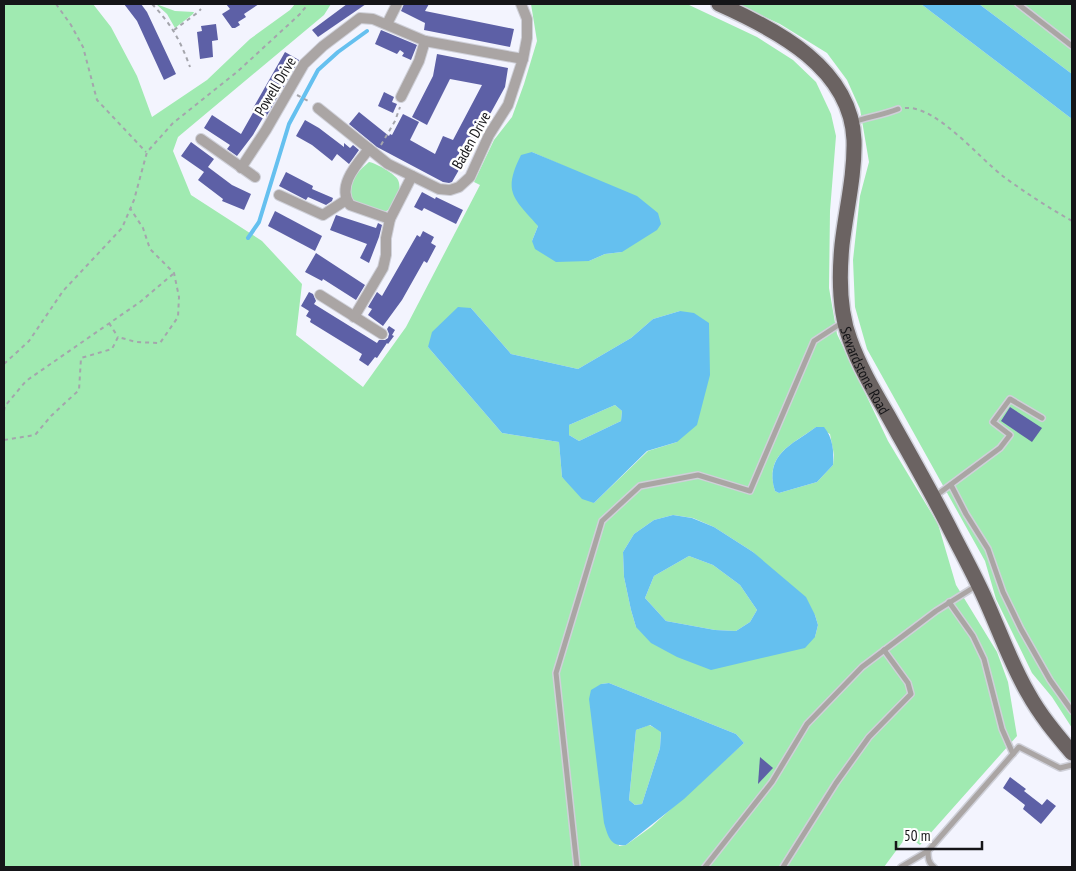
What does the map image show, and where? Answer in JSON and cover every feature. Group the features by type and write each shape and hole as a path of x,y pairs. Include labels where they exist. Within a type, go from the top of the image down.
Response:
{"main road":[{"name":"Sewardstone Road","path":"719,4 802,49 833,81 844,102 854,138 854,157 841,260 841,294 844,321 850,340 872,388 933,497 979,585 1028,694 1048,724 1072,753"}],"street":[{"path":"387,24 397,4"},
{"name":"Baden Drive","path":"318,108 388,164 439,189 450,190 458,188 470,177 489,135 508,105 523,59 527,38 527,19 521,4"},
{"name":"Powell Drive","path":"241,168 266,130 304,64 323,46 360,18 374,18 425,41 523,59"},
{"path":"401,97 419,61 425,41"},
{"path":"200,140 255,177"},
{"path":"372,151 355,166 346,183 344,194 350,205 390,219"},
{"path":"354,316 383,268 390,219 412,176"},
{"path":"278,194 323,215 346,200"},
{"path":"320,295 382,334"}],"lane":[{"path":"1018,4 1072,46"},
{"path":"851,122 868,117 881,116 898,109"},
{"path":"577,867 556,673 602,522 640,486 698,475 750,491 814,341 844,321"},
{"path":"933,497 1000,448 1010,435 993,422 1010,399 1042,418"},
{"path":"951,485 966,514 988,549 1003,592 1022,629 1050,680 1072,711"},
{"path":"705,867 772,782 807,724 862,667 949,602 979,585"},
{"path":"949,602 973,636 984,659 1002,729 1013,754"},
{"path":"783,867 836,783 869,737 911,694 908,682 884,650"},
{"path":"901,867 928,850 1019,747 1060,768 1072,765"},
{"path":"928,850 928,857 931,865 934,867"}],"path":[{"path":"56,4 71,25 83,47 97,100 147,152"},
{"path":"152,4 166,18 174,30 190,67"},
{"path":"4,364 29,341 63,291 122,228 147,152 173,123 237,72 300,14 308,4"},
{"path":"174,30 201,9"},
{"path":"298,95 308,101"},
{"path":"372,151 395,122 399,112 401,97"},
{"path":"898,109 914,107 930,114 1003,176 1072,221"},
{"path":"109,323 118,337 136,342 160,342 178,317 179,297 174,273 150,249 143,228 130,208"},
{"path":"4,411 5,406 26,381 140,302 174,273"},
{"path":"4,440 35,435 51,416 79,390 81,358 112,349 118,337"}],"green space":[{"path":"4,4 93,4 111,27 137,76 152,117 207,80 250,39 290,10 295,4 331,4 324,15 178,137 173,151 191,195 262,241 302,284 296,335 363,387 406,327 480,185 474,182 494,140 512,117 537,41 531,4 687,4 757,37 793,60 816,82 831,114 836,136 830,211 829,288 837,334 888,441 938,524 956,585 997,652 1008,682 1017,736 920,845 907,836 884,867 4,867","holes":["532,152 582,174 622,252 605,254 589,261 532,241 538,226","471,308 511,354 578,369 631,338 653,319 680,311 677,442 648,451 594,503 562,477 559,442 502,433 428,347","816,427 830,434 834,455 833,465 817,482 779,493 775,491 773,468 782,452","673,515 693,518 714,527 753,552 815,615 818,625 815,637 636,627 624,577 623,552 634,534 654,520","609,683 736,734 744,743 651,827 626,845 619,846 601,684"]},
{"path":"156,4 175,11 194,12 175,28 167,14"},
{"path":"736,4 921,4 1072,119 1072,728 1052,697 1032,673 996,599 985,561 867,349 855,307 853,260 860,196 869,162 860,109 847,80 827,53 780,24"},
{"path":"979,4 1072,4 1072,74"},
{"path":"369,162 385,169 398,180 398,194 394,204 387,211 383,212 353,202 351,197 349,189 352,181"},
{"path":"615,405 622,411 621,421 579,441 569,435 569,425"},
{"path":"689,556 713,565 740,585 757,610 750,622 736,631 715,630 666,621 645,598 654,576"},
{"path":"649,725 661,731 660,748 642,804 635,805 629,800 636,730"}],"water":[{"path":"921,4 979,4 1072,74 1072,119"},
{"path":"532,152 637,196 658,213 661,224 657,230 622,252 605,254 589,261 556,262 535,249 532,241 538,226 513,194 512,178 515,168 521,155"},
{"path":"458,307 471,308 511,354 578,369 631,338 653,319 680,311 694,313 709,323 710,375 697,425 677,442 647,451 594,503 582,499 562,477 559,442 502,433 428,347 432,332","holes":["615,405 622,411 621,421 579,441 569,435 569,425"]},
{"path":"816,427 824,427 831,440 833,465 817,482 779,493 775,491 773,468 777,459 790,445"},
{"path":"673,515 692,518 714,527 753,552 806,597 818,625 815,637 805,648 711,670 677,657 651,643 636,627 624,577 623,552 634,534 654,520","holes":["689,556 713,565 740,585 757,610 750,622 736,631 715,630 666,621 645,598 654,576"]},
{"path":"609,683 736,734 744,743 684,799 626,845 616,844 610,840 604,823 589,699 591,690 601,684","holes":["650,725 661,732 660,748 642,804 635,805 629,800 636,730"]}],"building":[{"path":"124,4 141,4 147,12 176,74 164,80 137,21"},
{"path":"226,4 259,4 244,14 246,17 238,22 240,25 232,28 222,14 230,9"},
{"path":"347,4 366,4 318,37 312,30"},
{"path":"404,4 429,4 425,11 514,29 510,47 424,30 425,23 401,11"},
{"path":"216,24 218,40 212,41 213,57 200,59 197,32 202,31 201,26"},
{"path":"381,30 417,45 411,60 402,56 404,53 400,50 397,54 375,44"},
{"path":"285,52 299,60 266,117 264,116 253,135 237,156 227,149 230,145 204,128 212,115 241,134 254,111 252,110"},
{"path":"437,54 508,68 505,87 472,147 464,143 454,165 460,168 452,182 449,183 443,182 377,147 349,124 359,112 389,136 390,134 392,135 403,114 419,122 410,140 435,154 443,136 453,140 482,85 450,79 427,125 412,117 433,76"},
{"path":"384,92 394,97 392,102 397,104 393,113 378,106"},
{"path":"305,120 344,147 344,143 350,148 353,145 359,150 349,164 337,154 332,161 312,145 296,136"},
{"path":"191,142 214,159 208,167 232,185 251,194 244,210 222,201 223,199 198,180 204,172 181,156"},
{"path":"286,172 313,186 312,189 333,198 332,201 326,205 308,197 306,200 279,186"},
{"path":"422,192 463,210 456,224 424,208 422,211 414,207"},
{"path":"275,211 322,236 315,251 268,226"},
{"path":"336,215 376,228 378,223 382,225 369,263 360,258 367,244 330,230"},
{"path":"423,231 434,237 431,243 436,246 427,263 424,261 402,300 383,326 368,315 372,309 368,307 377,292 382,296 417,235 420,237"},
{"path":"316,253 365,285 356,300 323,279 322,281 305,272"},
{"path":"309,292 313,294 316,301 314,304 377,343 379,340 388,338 387,329 389,326 395,330 392,335 394,336 377,358 375,357 368,366 359,360 362,354 310,322 311,319 306,316 309,311 301,306"},
{"path":"1010,407 1042,428 1032,442 1001,421"},
{"path":"760,757 773,768 758,784"},
{"path":"1010,777 1026,789 1024,791 1042,805 1047,799 1056,806 1041,824 1023,809 1025,805 1003,788"}],"waterway":[{"path":"248,238 259,222 289,124 318,70 338,52 367,31"}]}
